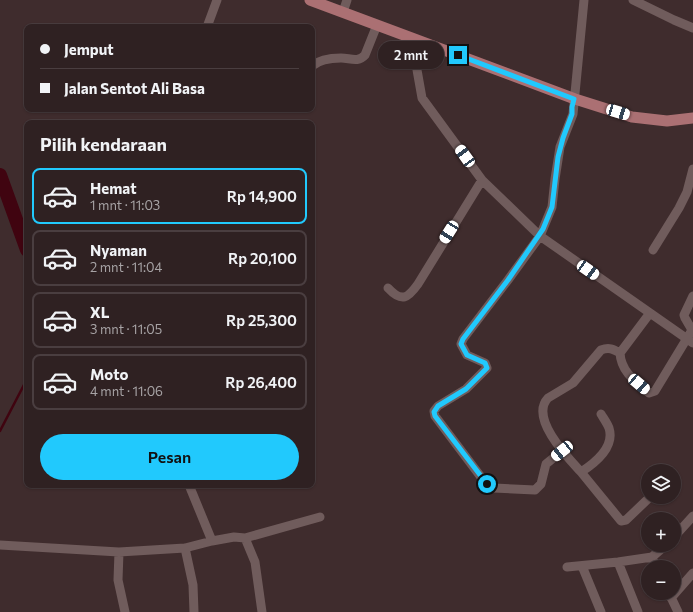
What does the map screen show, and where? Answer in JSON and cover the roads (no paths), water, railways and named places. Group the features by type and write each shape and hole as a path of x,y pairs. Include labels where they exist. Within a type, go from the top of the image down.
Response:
{"main road":[{"path":"310,0 574,99 632,116 667,121 693,118"}],"street":[{"path":"209,24 217,0"},
{"path":"343,12 347,0"},
{"path":"562,451 546,464 542,484 535,490 494,488 487,484 481,477 435,416 434,412 438,406 466,389 487,368 485,363 467,355 461,344 463,339 540,236 552,207 558,157 572,114 584,0"},
{"path":"633,0 693,28"},
{"path":"315,64 323,60 341,58 354,60 362,58 365,55 377,25"},
{"path":"414,39 414,53 422,98 482,180 540,236 690,341"},
{"path":"653,250 687,192 693,170"},
{"path":"388,288 401,298 411,294 482,180"},
{"path":"650,313 620,353 622,365 628,375 649,393 654,391 690,341 692,330 684,315 693,296"},
{"path":"620,353 611,348 601,350 573,383 544,402 544,414 555,441 562,451 621,521 626,520 643,504"},
{"path":"581,472 598,459 608,445 610,436 609,429 601,414"},
{"path":"190,488 212,541"},
{"path":"681,529 693,516"},
{"path":"0,545 119,552 185,548 234,537 245,538 320,517"},
{"path":"245,538 255,562 262,612"},
{"path":"185,548 193,585 194,612"},
{"path":"119,552 118,580 125,612"},
{"path":"567,567 652,557 658,552"},
{"path":"618,562 638,612"},
{"path":"582,566 601,612"},
{"path":"681,584 693,573"},
{"path":"672,600 678,612"}],"waterway":[{"path":"0,175 24,242"},
{"path":"0,431 24,385"}]}
